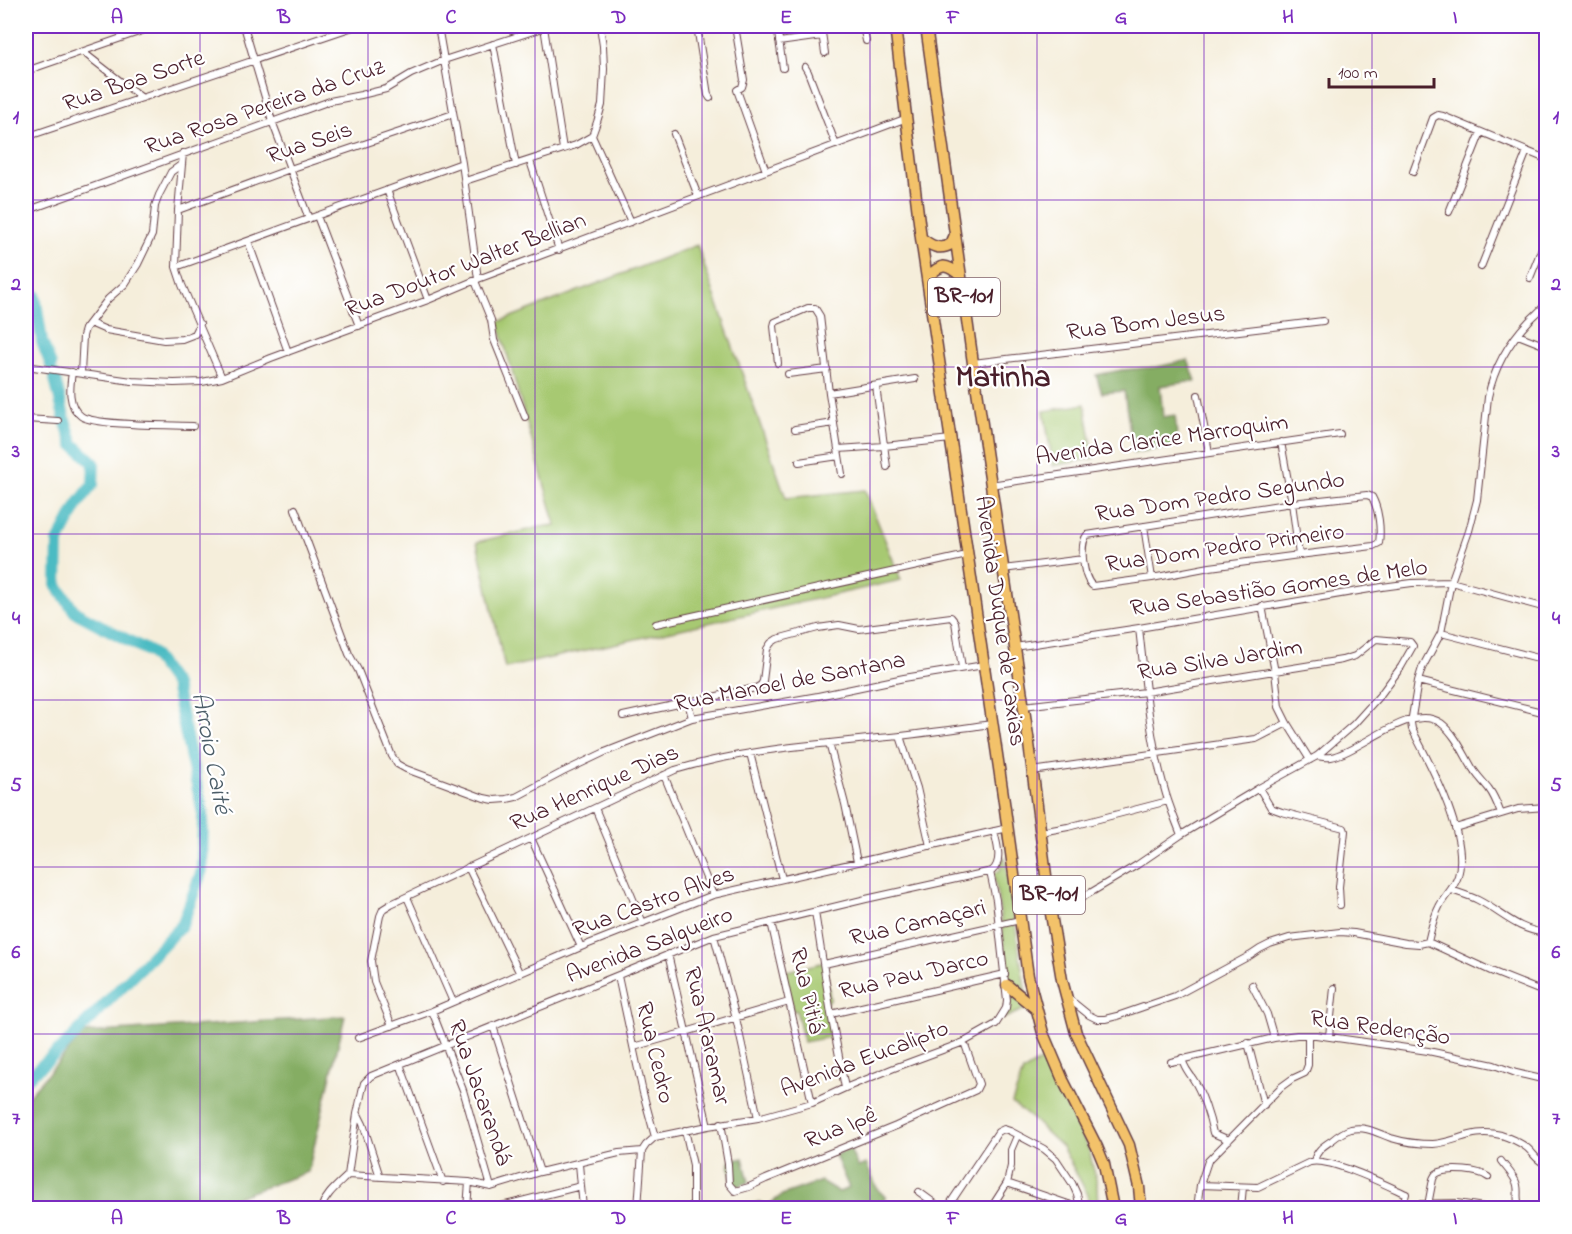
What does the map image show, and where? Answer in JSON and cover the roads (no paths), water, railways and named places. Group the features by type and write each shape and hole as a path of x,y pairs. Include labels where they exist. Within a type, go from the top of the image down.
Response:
{"highway":[{"name":"Avenida Duque de Caxias","path":"895,26 921,238 1028,976 1043,1033 1104,1164 1113,1209"},
{"name":"Avenida Duque de Caxias","path":"926,26 1051,914 1065,996 1076,1033 1129,1145 1139,1187 1141,1209"},
{"path":"921,238 941,248 951,244 955,235"},
{"path":"927,278 943,266 949,267 961,276"},
{"path":"1006,986 1036,1009"}],"street":[{"path":"26,71 146,27 156,26"},
{"path":"244,26 272,121 309,219"},
{"name":"Rua Boa Sorte","path":"26,137 356,26"},
{"path":"438,26 465,181 477,280 491,320 494,340 525,417"},
{"path":"546,26 563,149"},
{"name":"Rua Rosa Pereira da Cruz","path":"26,211 330,101 386,89 411,74 444,60 546,26"},
{"path":"465,181 576,145 592,136 600,114 603,88 603,46 600,26"},
{"path":"696,26 710,98"},
{"path":"735,26 744,80 743,85 737,90 766,171"},
{"path":"777,26 783,68"},
{"path":"825,53 821,26 833,26"},
{"path":"863,26 866,41"},
{"path":"779,42 822,36"},
{"path":"493,44 516,165"},
{"path":"83,52 142,98"},
{"path":"805,67 836,146"},
{"name":"Rua Seis","path":"178,210 453,114"},
{"path":"1413,172 1433,118 1438,115 1546,159"},
{"name":"Rua Doutor Walter Bellian","path":"26,366 132,381 174,383 202,382 222,378 288,351 907,118"},
{"path":"1449,212 1481,132"},
{"path":"674,134 698,196"},
{"path":"592,136 631,222"},
{"path":"1481,267 1527,151"},
{"path":"183,153 176,267 222,378"},
{"path":"530,161 559,250"},
{"path":"176,267 462,163"},
{"path":"81,373 85,329 108,299 125,284 138,264 152,235 155,206 159,195 171,172 182,164"},
{"path":"387,190 428,300"},
{"path":"317,216 359,326"},
{"path":"1530,278 1546,238"},
{"path":"248,241 288,351"},
{"path":"1428,942 1440,905 1451,890 1459,873 1460,862 1455,828 1435,776 1412,729 1411,720 1418,681 1422,668 1441,633 1451,582 1477,500 1488,397 1492,380 1500,361 1518,335 1546,304"},
{"path":"778,363 775,322 812,307 815,308 820,316 842,474"},
{"name":"Rua Bom Jesus","path":"973,363 1323,321"},
{"path":"90,323 106,330 164,340 182,339 195,334 200,324"},
{"path":"1518,335 1546,346"},
{"path":"788,374 827,369"},
{"path":"72,372 70,396 76,411 83,417 96,421 193,426"},
{"path":"829,393 915,379"},
{"path":"876,386 887,467"},
{"path":"1198,394 1209,452"},
{"path":"26,419 58,421"},
{"path":"795,429 834,423"},
{"name":"Avenida Clarice Marroquim","path":"990,485 1340,434"},
{"path":"799,462 839,452 951,439"},
{"path":"1281,442 1299,555"},
{"name":"Rua Dom Pedro Segundo","path":"1083,543 1087,535 1292,503 1367,495 1374,501 1379,526 1379,543 1372,546"},
{"name":"Rua Manoel de Santana","path":"295,509 350,654 392,756 406,770 484,798 494,800 516,797 563,771 605,752 692,718 984,665"},
{"path":"1144,526 1152,578"},
{"name":"Rua Dom Pedro Primeiro","path":"1083,543 1087,579 1093,586 1210,567 1372,546"},
{"path":"656,624 967,555"},
{"path":"1003,569 1083,559"},
{"name":"Rua Sebastião Gomes de Melo","path":"1014,647 1412,584 1451,582 1546,608"},
{"path":"1262,606 1275,672 1279,707 1310,760"},
{"path":"623,716 761,685 767,649 774,640 839,625 859,629 951,617 955,621 962,668"},
{"path":"1139,628 1156,753 1168,801 1181,835"},
{"path":"1441,633 1546,660"},
{"name":"Rua Silva Jardim","path":"1023,706 1146,692 1349,658 1377,639 1410,642 1413,646 1388,685 1354,724 1317,756"},
{"path":"1418,681 1546,713"},
{"path":"688,702 692,718"},
{"path":"1051,914 1137,865 1181,835 1259,788 1317,756 1333,757 1391,727 1411,720 1434,720 1446,729 1494,797 1501,814"},
{"path":"1032,771 1256,740 1287,723"},
{"name":"Rua Henrique Dias","path":"392,1026 374,982 371,961 377,924 382,911 390,904 675,770 712,759 792,746 900,736 992,724"},
{"path":"900,736 917,788 930,846"},
{"path":"829,743 857,862"},
{"path":"750,753 782,879"},
{"path":"664,775 713,895"},
{"path":"1259,788 1271,808 1344,828 1339,887 1340,905"},
{"path":"1041,832 1168,801"},
{"path":"1455,828 1518,808 1546,807"},
{"path":"595,808 643,923"},
{"name":"Rua Castro Alves","path":"358,1038 432,1011 581,947 713,895 1008,828"},
{"path":"990,872 994,870 998,860 994,831"},
{"path":"531,838 581,947"},
{"path":"468,867 520,974"},
{"name":"Avenida Salgueiro","path":"357,1114 364,1083 371,1076 714,936 990,872"},
{"name":"Avenida Eucalipto","path":"655,1137 708,1125 758,1118 812,1103 964,1041 996,1024 1006,1008 1007,1000 990,872"},
{"path":"1451,890 1477,899 1520,927 1546,933"},
{"path":"407,897 453,1002"},
{"path":"815,912 845,1088"},
{"name":"Rua Camaçari","path":"824,964 1020,920"},
{"name":"Rua Pitiá","path":"771,922 812,1103"},
{"path":"1065,996 1089,1015 1097,1019 1105,1019 1175,996 1270,944 1289,938 1340,932 1406,943 1428,942 1546,993"},
{"path":"714,936 736,1018 758,1118"},
{"name":"Rua Araramar","path":"668,954 708,1125"},
{"name":"Rua Pau Darco","path":"831,1014 1005,974"},
{"name":"Rua Cedro","path":"618,976 643,1093 655,1137"},
{"path":"1252,985 1267,1014 1274,1038"},
{"path":"1329,1036 1334,988"},
{"path":"634,1047 789,1002"},
{"name":"Rua Jacarandá","path":"432,1011 463,1090 492,1187"},
{"path":"493,1026 540,1172"},
{"name":"Rua Redenção","path":"1171,1062 1274,1038 1297,1035 1329,1036 1428,1051 1494,1065 1546,1080"},
{"path":"1197,1209 1200,1185 1208,1161 1281,1087 1305,1073 1308,1065 1308,1035"},
{"name":"Rua Ipê","path":"721,1123 729,1184 735,1191 749,1187 976,1090 979,1084 964,1041"},
{"path":"1248,1043 1264,1104"},
{"path":"1182,1058 1186,1070 1198,1088 1212,1131 1229,1140"},
{"path":"399,1064 443,1182"},
{"path":"357,1114 363,1124 380,1177"},
{"path":"321,1209 329,1192 348,1175 357,1114"},
{"path":"1314,1161 1318,1150 1344,1132 1350,1129 1366,1128 1395,1139 1428,1144 1489,1132 1519,1142 1538,1160 1546,1164"},
{"path":"685,1130 693,1165 693,1209"},
{"path":"947,1209 998,1132 1002,1130 1007,1130 1044,1149 1056,1159 1072,1183 1080,1208"},
{"path":"991,1209 1007,1183 1011,1166 1011,1150 1017,1136"},
{"path":"638,1209 642,1151 655,1137"},
{"path":"348,1175 469,1182 492,1187 540,1172 619,1153 642,1151"},
{"path":"1200,1185 1258,1187 1314,1161 1349,1170 1406,1194 1403,1206 1456,1203 1491,1209"},
{"path":"1501,1161 1516,1182 1517,1204 1521,1209"},
{"path":"579,1164 583,1209"},
{"path":"1428,1203 1434,1176 1440,1172 1475,1171 1488,1177"},
{"path":"467,1209 469,1182"},
{"path":"1007,1183 1080,1208"},
{"path":"493,1209 581,1186"},
{"path":"1241,1209 1243,1187"},
{"path":"919,1192 941,1209"},
{"path":"526,1201 526,1209"}],"waterway":[{"name":"Arroio Caité","path":"35,295 42,342 51,365"},
{"name":"Arroio Caité","path":"26,1079 63,1047 182,925 202,870 203,814 175,685 152,653 75,612 57,586 58,542 78,504 93,484 94,463 73,444 54,375"}],"district":[{"name":"Matinha","path":"1003,379"}]}
